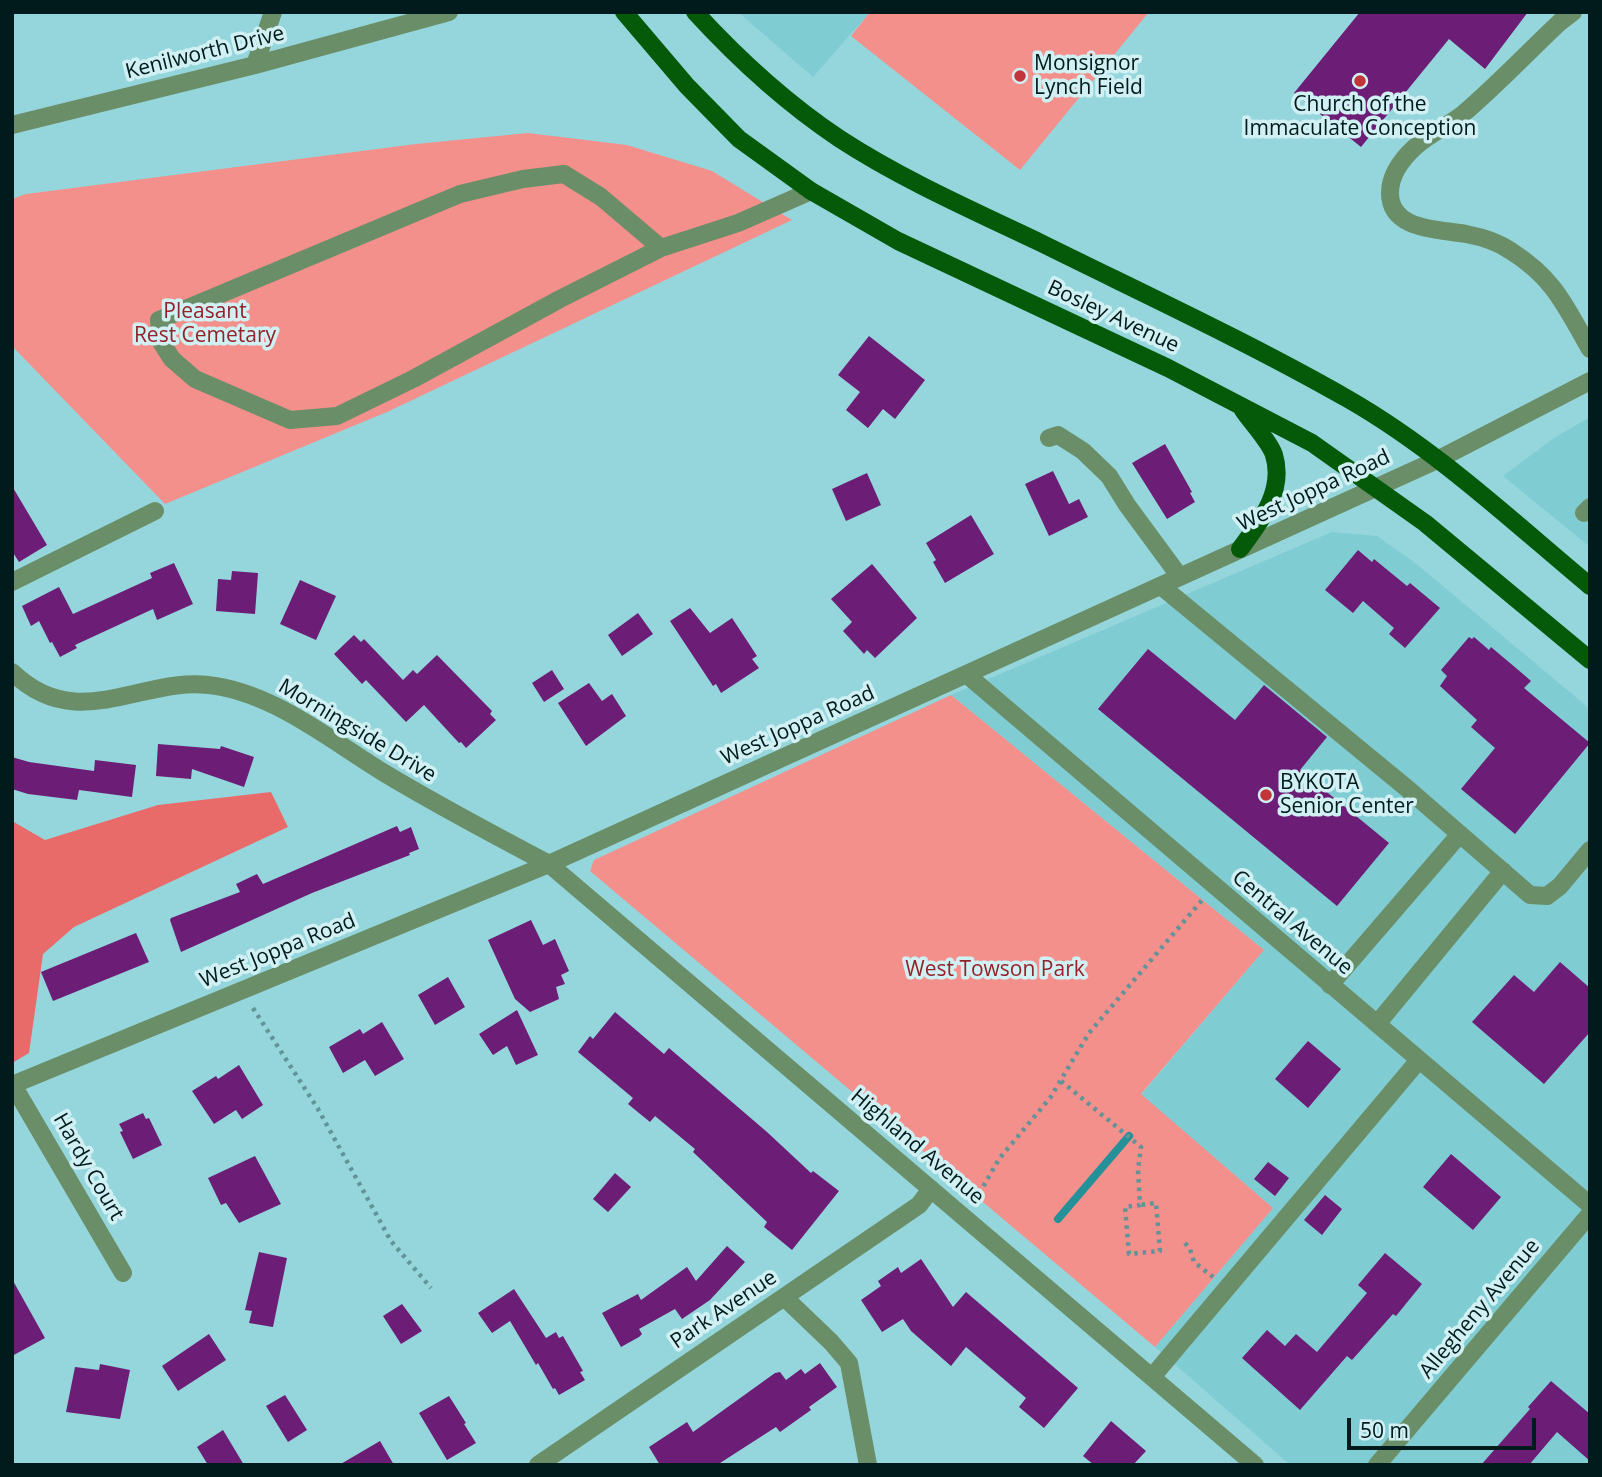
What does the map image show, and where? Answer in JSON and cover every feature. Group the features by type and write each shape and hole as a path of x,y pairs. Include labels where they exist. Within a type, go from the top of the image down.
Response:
{"main road":[{"name":"Bosley Avenue","path":"624,12 687,86 740,139 811,191 898,241 1168,368 1312,443 1425,523 1590,660"},
{"name":"Bosley Avenue","path":"695,12 727,47 775,91 841,139 926,187 1270,357 1350,401 1439,459 1590,586"},
{"path":"1240,549 1266,514 1274,491 1275,475 1274,454 1241,407"}],"street":[{"path":"255,65 273,12"},
{"name":"Kenilworth Drive","path":"12,125 255,65 450,12"},
{"path":"1573,12 1461,115 1415,147 1394,174 1390,199 1403,220 1427,229 1464,233 1500,244 1540,271 1560,294 1590,349"},
{"path":"661,248 601,197 564,174 523,179 460,194 159,320 161,342 172,359 195,379 290,420 337,416 413,379 661,248 738,223 811,191"},
{"name":"West Joppa Road","path":"13,1085 549,864 1439,459 1590,381"},
{"path":"1049,438 1058,435 1083,451 1109,476 1180,577"},
{"path":"12,583 155,511"},
{"path":"1161,586 1530,895 1547,896 1560,886 1590,850"},
{"name":"Morningside Drive","path":"12,672 41,692 65,700 89,702 120,699 183,684 215,685 246,694 299,720 430,800 549,864"},
{"name":"Central Avenue","path":"965,674 1590,1205"},
{"path":"1330,985 1460,834"},
{"name":"Highland Avenue","path":"549,864 1255,1465"},
{"path":"1377,1024 1503,871"},
{"path":"1153,1377 1419,1060"},
{"name":"Hardy Court","path":"13,1085 123,1273"},
{"name":"Park Avenue","path":"538,1465 919,1205 931,1189"},
{"name":"Allegheny Avenue","path":"1377,1465 1590,1214"},
{"path":"783,1297 831,1342 849,1363 868,1465"}],"path":[{"path":"975,1202 999,1159 1051,1098 1089,1033 1214,886"},
{"path":"242,991 318,1108 391,1241 430,1288"},
{"path":"1061,1081 1141,1147 1138,1170 1140,1205"},
{"path":"1156,1203 1160,1251 1129,1254 1125,1207 1140,1205 1156,1203"},
{"path":"1185,1244 1190,1249 1194,1262 1227,1289"}],"shaded area":[{"path":"738,12 870,12 813,77"},
{"path":"1590,417 1590,547 1503,476 1554,438"},
{"path":"1332,532 1377,536 1414,562 1590,709 1590,1465 1290,1465 1155,1347 1273,1208 1141,1095 1264,950 951,695"},
{"path":"271,792 288,827 74,927 43,954 29,1053 12,1063 12,821 45,840 158,805"}],"green space":[{"path":"870,12 1149,12 1020,170 851,36"},
{"name":"Pleasant Rest Cemetary","path":"528,133 627,145 712,171 792,220 387,412 165,504 12,346 12,199 26,194 416,144"},
{"name":"West Towson Park","path":"951,695 1264,950 1141,1094 1273,1208 1155,1347 590,871 594,860"}],"building":[{"name":"Church of the Immaculate Conception","path":"1360,12 1528,12 1485,69 1449,39 1361,147 1294,93"},
{"path":"869,336 925,380 895,419 883,409 868,428 846,410 860,392 838,375"},
{"path":"1165,444 1195,502 1167,519 1132,463"},
{"path":"1053,471 1069,504 1079,499 1088,517 1049,536 1025,484"},
{"path":"867,473 881,505 846,521 832,489"},
{"path":"12,486 47,545 19,562 12,551"},
{"path":"971,515 994,554 945,583 926,543"},
{"path":"1358,550 1372,562 1374,559 1407,586 1410,583 1440,608 1405,648 1389,634 1394,628 1363,601 1353,613 1325,590"},
{"path":"174,563 193,604 157,620 153,609 75,645 77,648 60,657 39,621 31,626 22,606 59,587 73,614 152,578 150,573"},
{"path":"872,564 917,618 875,658 867,650 864,654 843,631 852,622 831,599"},
{"path":"232,571 258,573 255,614 216,611 218,579 231,580"},
{"path":"300,580 336,596 316,640 280,624"},
{"path":"690,608 710,633 732,618 757,656 752,659 759,668 721,693 716,684 713,686 670,621"},
{"path":"638,613 653,634 622,656 608,635"},
{"path":"354,635 361,642 364,639 403,680 413,670 417,674 437,655 492,711 490,714 496,720 466,748 424,705 406,722 366,680 362,684 334,654"},
{"path":"1469,637 1474,637 1489,650 1491,647 1531,681 1524,688 1590,743 1515,834 1461,789 1495,748 1471,727 1477,720 1440,686 1447,676 1441,670"},
{"name":"BYKOTA Senior Center","path":"1148,649 1235,720 1264,685 1327,737 1300,770 1389,843 1337,906 1098,709"},
{"path":"552,670 564,689 544,702 532,683"},
{"path":"589,683 602,701 612,694 626,716 586,746 558,703"},
{"path":"158,744 220,749 221,746 254,757 244,787 192,769 191,779 156,776"},
{"path":"12,757 94,771 95,760 136,765 132,797 79,790 77,800 28,794 12,789"},
{"path":"397,826 400,832 411,827 419,849 409,853 410,855 312,893 181,952 171,918 240,892 236,884 257,874 263,884"},
{"path":"531,920 543,945 555,939 569,971 561,975 565,984 556,987 559,999 530,1012 515,999 488,940"},
{"path":"136,933 149,962 53,1001 41,972"},
{"path":"1560,962 1590,988 1590,1032 1544,1084 1472,1022 1514,975 1534,992"},
{"path":"448,977 465,1007 435,1025 418,995"},
{"path":"517,1010 538,1055 516,1065 507,1046 493,1055 479,1034"},
{"path":"615,1012 664,1054 669,1048 811,1173 813,1171 839,1191 792,1250 764,1227 767,1222 693,1152 695,1149 655,1116 650,1122 628,1104 633,1098 578,1052 590,1036 593,1039"},
{"path":"382,1022 404,1059 375,1076 365,1060 343,1073 329,1047 360,1029 363,1034"},
{"path":"1308,1041 1341,1069 1308,1108 1275,1079"},
{"path":"239,1065 263,1105 242,1119 236,1110 214,1124 192,1091"},
{"path":"143,1113 146,1119 149,1118 162,1145 133,1159 119,1124"},
{"path":"1451,1154 1501,1197 1473,1230 1423,1187"},
{"path":"255,1156 281,1204 239,1223 226,1203 221,1205 208,1178"},
{"path":"1268,1162 1289,1178 1275,1196 1254,1179"},
{"path":"615,1173 631,1187 608,1212 593,1199"},
{"path":"1325,1195 1342,1209 1322,1235 1304,1220"},
{"path":"727,1246 745,1262 710,1300 682,1319 675,1309 639,1329 642,1334 639,1337 621,1347 602,1313 638,1294 641,1300 687,1267 696,1281"},
{"path":"259,1252 287,1258 273,1327 249,1323 252,1311 245,1310"},
{"path":"1385,1253 1422,1284 1396,1316 1393,1314 1352,1360 1347,1356 1300,1410 1242,1358 1267,1330 1285,1346 1296,1334 1317,1352 1367,1293 1358,1285"},
{"path":"921,1259 953,1307 966,1292 1078,1388 1044,1428 1019,1407 1026,1398 966,1347 951,1366 911,1331 903,1319 882,1332 861,1300 881,1286 878,1281 898,1267 901,1273"},
{"path":"12,1279 45,1338 12,1356"},
{"path":"514,1289 546,1338 556,1332 559,1338 563,1336 583,1371 580,1372 585,1380 559,1395 538,1363 536,1365 510,1321 492,1333 478,1313"},
{"path":"402,1304 422,1331 401,1344 383,1316"},
{"path":"209,1334 226,1360 178,1391 162,1366"},
{"path":"820,1363 837,1387 780,1432 776,1427 717,1465 660,1465 649,1447 687,1422 693,1432 775,1373 780,1372 786,1380 801,1369 805,1374"},
{"path":"100,1364 130,1370 120,1419 66,1412 75,1367 99,1370"},
{"path":"1551,1381 1590,1414 1590,1461 1557,1432 1529,1465 1481,1465 1530,1409 1528,1407"},
{"path":"285,1395 307,1430 288,1442 266,1406"},
{"path":"449,1396 476,1443 447,1460 419,1413"},
{"path":"1111,1421 1146,1451 1133,1465 1094,1465 1083,1456"},
{"path":"223,1430 244,1465 208,1465 197,1447"},
{"path":"380,1441 394,1465 339,1465"}],"waterway":[{"path":"1058,1219 1129,1136"}],"place":[{"name":"Monsignor Lynch Field","path":"1020,76"},
{"name":"Church of the Immaculate Conception","path":"1360,81"},
{"name":"BYKOTA Senior Center","path":"1266,795"}]}
